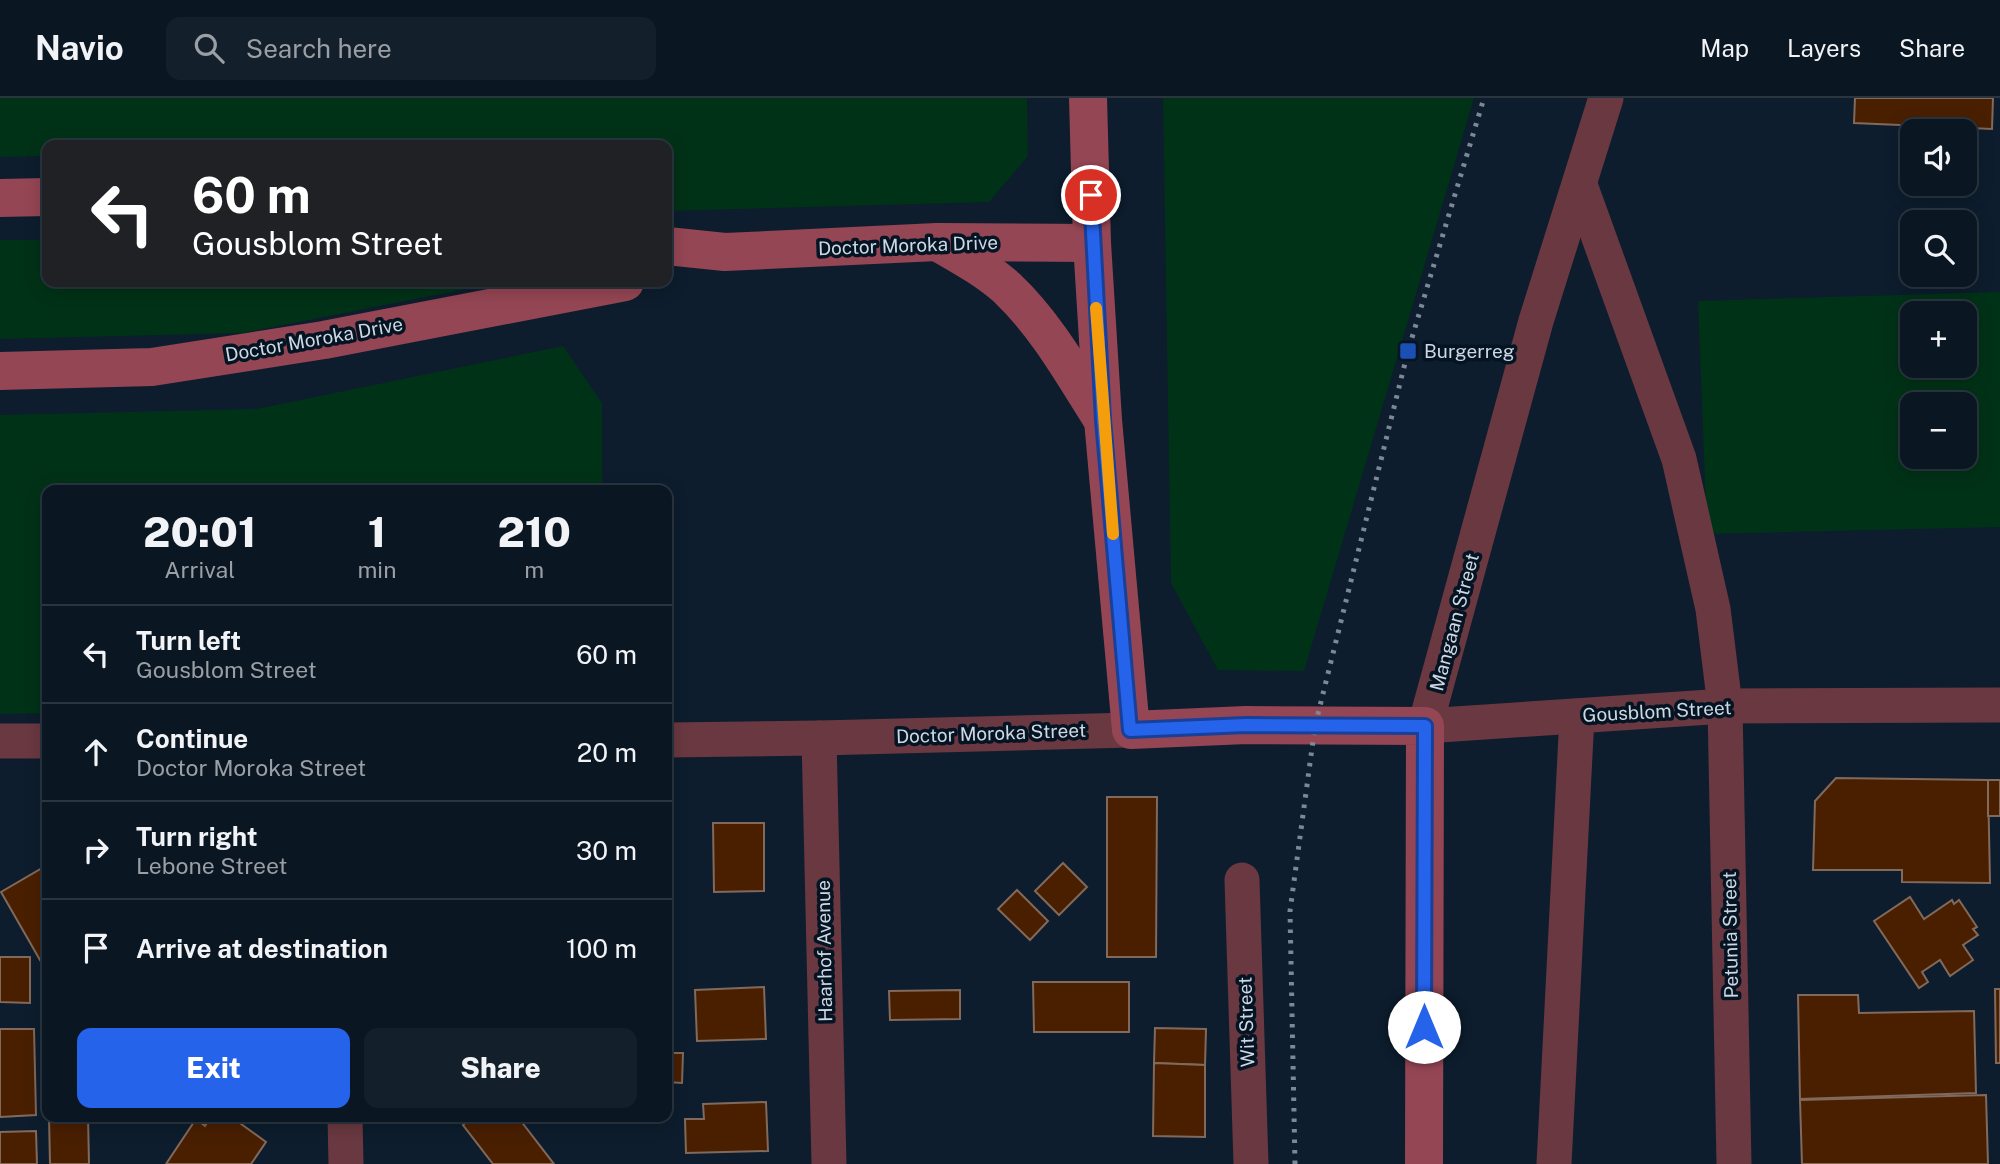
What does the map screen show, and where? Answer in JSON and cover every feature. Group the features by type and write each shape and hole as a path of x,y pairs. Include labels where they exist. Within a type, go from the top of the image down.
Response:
{"street":[{"path":"1088,98 1092,243 1103,420 1130,730"},
{"name":"Mangaan Street","path":"1424,1164 1425,726 1536,321 1606,98"},
{"name":"Petunia Street","path":"1580,185 1679,459 1713,609 1725,706 1734,1164"},
{"path":"0,198 42,197"},
{"path":"937,242 998,281 1037,320 1103,420"},
{"name":"Doctor Moroka Drive","path":"672,247 725,252 937,242 1092,243"},
{"name":"Doctor Moroka Drive","path":"672,268 725,252"},
{"name":"Doctor Moroka Drive","path":"0,371 152,367 324,340 599,287"},
{"name":"Gousblom Street","path":"1315,726 1425,726 1725,706 2000,705"},
{"path":"1554,1164 1577,716"},
{"name":"Doctor Moroka Street","path":"672,740 1246,725 1315,726"},
{"name":"Haarhof Avenue","path":"819,738 829,1164"},
{"path":"0,741 42,741"},
{"name":"Wit Street","path":"1242,880 1251,1164"},
{"path":"345,1122 346,1164"}],"green space":[{"path":"0,98 1027,98 1028,156 989,202 672,211 672,140 42,140 42,156 0,157"},
{"path":"1163,98 1474,98 1304,671 1218,670 1171,583"},
{"path":"0,240 42,240 42,287 476,287 243,333 0,339"},
{"path":"2000,292 2000,527 1707,534 1698,301"},
{"path":"563,346 602,403 602,485 42,485 42,713 0,714 0,415 257,409"}],"building":[{"path":"1855,98 1993,98 1992,129 1977,128 1977,119 1900,119 1900,125 1854,123"},
{"path":"1836,778 1988,780 1990,883 1902,882 1902,870 1813,870 1815,801"},
{"path":"1988,780 2000,780 2000,816 1988,816"},
{"path":"1107,797 1157,797 1156,957 1107,957"},
{"path":"713,823 764,823 764,891 714,892"},
{"path":"1063,863 1087,887 1059,915 1035,891"},
{"path":"42,868 40,960 1,892"},
{"path":"1017,890 1048,921 1030,940 998,909"},
{"path":"1910,897 1924,919 1952,900 1954,904 1959,900 1977,927 1973,929 1978,935 1963,945 1973,960 1950,976 1940,960 1922,972 1928,982 1919,988 1874,921"},
{"path":"0,957 30,957 30,1003 0,1002"},
{"path":"1033,982 1129,982 1129,1032 1034,1032"},
{"path":"764,987 766,1039 697,1041 695,990"},
{"path":"1995,989 2000,989 2000,1063 1996,1063"},
{"path":"960,990 960,1019 890,1020 889,991"},
{"path":"1798,995 1858,995 1859,1013 1974,1011 1976,1093 1800,1099"},
{"path":"1155,1028 1206,1029 1205,1065 1154,1063"},
{"path":"0,1029 34,1029 36,1115 0,1117"},
{"path":"672,1053 683,1053 682,1083 672,1082"},
{"path":"1154,1063 1205,1065 1205,1137 1153,1136"},
{"path":"1986,1095 1988,1164 1802,1164 1800,1100"},
{"path":"766,1102 768,1151 686,1153 685,1119 704,1119 703,1104"},
{"path":"49,1122 88,1122 89,1164 50,1164"},
{"path":"194,1122 205,1126 207,1122 238,1122 266,1142 251,1164 166,1164"},
{"path":"466,1122 522,1122 554,1164 493,1164 463,1125"},
{"path":"36,1131 37,1164 0,1164 0,1132"}],"railway":[{"path":"1295,1164 1290,911 1315,726 1408,351 1484,98"}],"slow traffic":[{"path":"1096,308 1113,534"}],"place":[{"name":"Burgerreg","path":"1408,351"}],"route":[{"path":"1091,195 1103,420 1130,730 1246,725 1425,726 1424,1027"}]}
